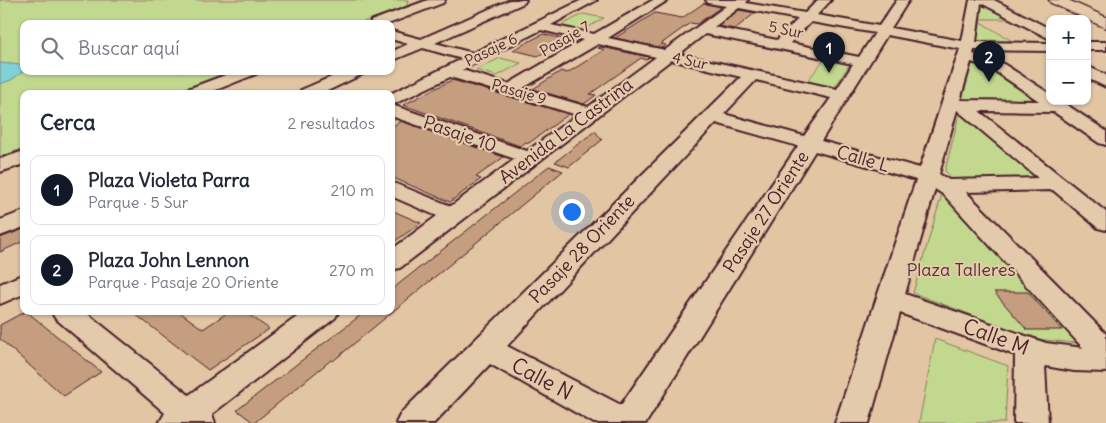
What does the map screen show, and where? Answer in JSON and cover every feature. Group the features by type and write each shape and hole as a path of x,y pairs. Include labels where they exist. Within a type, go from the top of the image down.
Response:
{"main road":[{"path":"1056,0 1106,23"},
{"path":"1087,0 1106,8"}],"street":[{"path":"385,20 422,3 439,0"},
{"path":"488,0 519,4"},
{"name":"Pasaje 6","path":"395,98 476,58 541,19 560,16 591,0"},
{"name":"Pasaje 7","path":"510,90 662,0"},
{"path":"712,0 739,2 883,31 966,51 994,64 1106,139"},
{"path":"780,45 825,0"},
{"name":"Pasaje 27 Oriente","path":"628,423 903,0"},
{"path":"852,423 890,299 938,182 956,104 976,0"},
{"path":"985,0 1046,43"},
{"name":"Avenida La Castrina","path":"395,259 739,2"},
{"path":"395,55 519,4"},
{"name":"4 Sur","path":"541,19 596,39 841,95"},
{"name":"5 Sur","path":"702,29 862,62"},
{"path":"395,36 476,58"},
{"path":"966,51 1046,44"},
{"path":"1091,46 1106,46"},
{"name":"Pasaje 9","path":"448,71 590,113"},
{"path":"1091,73 1106,82"},
{"path":"201,90 241,75"},
{"path":"316,90 349,75"},
{"name":"Pasaje 28 Oriente","path":"413,423 752,75"},
{"path":"956,104 1058,106"},
{"path":"956,104 1106,223"},
{"name":"Pasaje 10","path":"395,111 530,158"},
{"name":"Calle L","path":"711,116 938,182 1058,184"},
{"path":"0,166 20,158"},
{"path":"938,182 1106,353"},
{"path":"395,190 454,215"},
{"path":"0,229 20,220"},
{"path":"0,295 20,285"},
{"name":"Calle M","path":"890,299 1030,350 1074,359 1106,360"},
{"path":"70,315 188,420 320,315"},
{"name":"Calle N","path":"486,348 624,423"},
{"path":"1030,350 1031,423"}],"green space":[{"path":"0,0 408,0 407,6 369,20 20,20 20,75 220,75 180,90 20,90 20,150 0,157"},
{"path":"980,0 1016,19 978,19"},
{"path":"583,14 604,18 582,31 560,26"},
{"path":"977,20 1012,41 982,42 973,38"},
{"path":"826,57 851,62 833,90 805,84"},
{"path":"500,58 521,63 497,76 476,70"},
{"path":"973,61 984,64 1041,102 970,102 962,100"},
{"path":"960,111 1041,179 953,179 945,171"},
{"name":"Plaza Talleres","path":"942,194 1086,344 1036,339 913,293"},
{"path":"935,339 1008,366 1005,423 919,423"}],"water":[{"path":"0,63 20,65 20,74 0,84"}],"building":[{"path":"704,3 721,7 697,24 690,23 661,44 666,45 663,48 615,38 655,13 682,18"},
{"path":"739,10 755,13 735,29 718,26"},
{"path":"543,34 567,40 538,56 513,50"},
{"path":"601,47 649,57 646,60 641,58 590,94 596,95 584,104 533,89 561,71 567,73 604,50 598,48"},
{"path":"452,80 569,114 529,143 526,142 520,146 403,105"},
{"path":"401,121 504,157 476,177 481,179 450,202 395,179 395,125"},
{"path":"595,131 602,140 569,167 555,162"},
{"path":"549,166 563,171 395,310 395,287"},
{"path":"395,212 421,223 395,241"},
{"path":"20,230 20,243 0,252 0,238"},
{"path":"994,292 1028,292 1062,330 1027,330"},
{"path":"20,314 31,315 101,372 64,396 0,339 0,325"},
{"path":"136,315 184,315 203,329 224,315 250,315 269,329 208,370"},
{"path":"361,315 389,315 254,423 237,410"}],"place":[{"name":"Plaza Violeta Parra","path":"829,73"},
{"name":"Plaza John Lennon","path":"989,82"}]}
